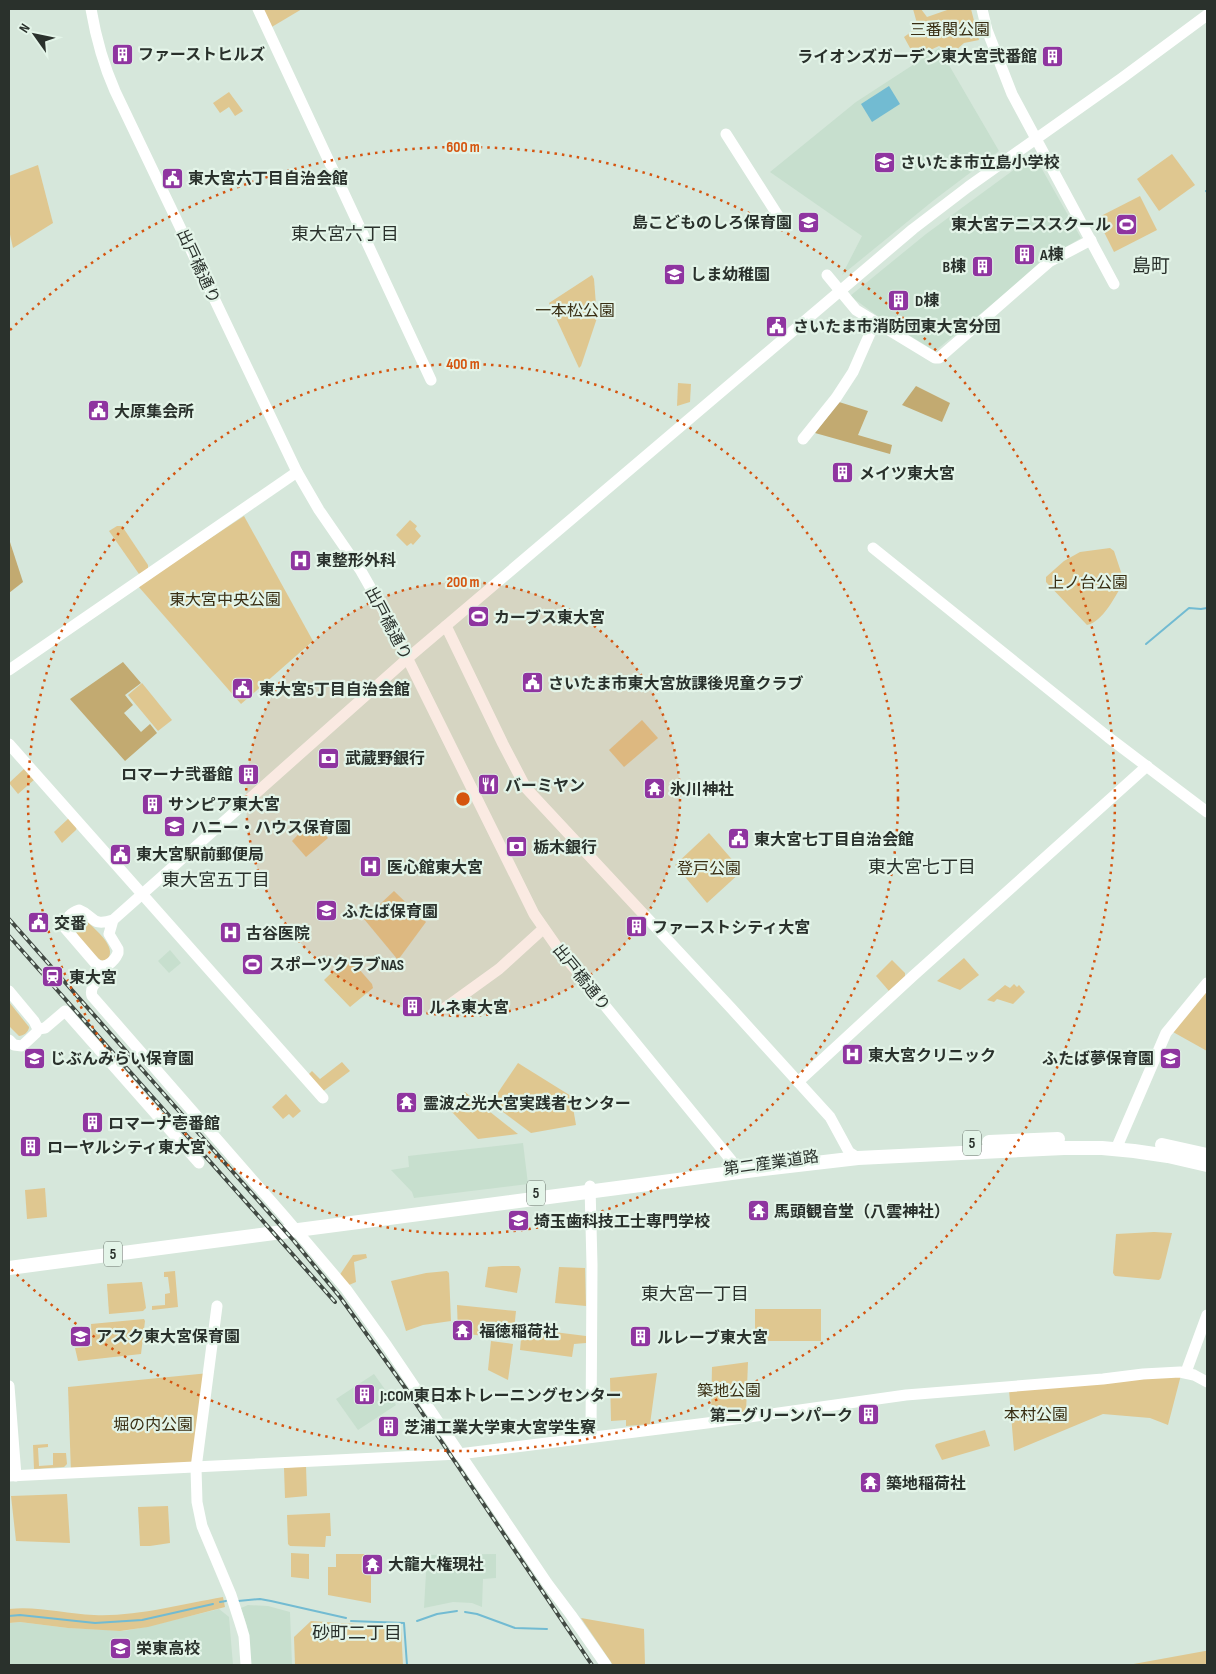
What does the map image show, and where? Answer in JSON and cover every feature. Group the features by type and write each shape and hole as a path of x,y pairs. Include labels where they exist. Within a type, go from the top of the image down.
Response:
{"main road":[{"name":"第二産業道路","path":"216,1237 853,1155 1020,1140 1065,1138 1118,1145 1207,1165"},
{"name":"第二産業道路","path":"1118,1145 1171,1147 1207,1155"},
{"name":"5","path":"9,1262 216,1237"},
{"name":"5","path":"9,1268 216,1237"}],"street":[{"name":"出戸橋通り","path":"91,9 95,36 115,91 297,472 318,510 369,585 408,658 543,929 737,1170"},
{"path":"258,9 431,380"},
{"path":"982,9 987,30 1012,94 1114,284"},
{"path":"113,942 109,929 112,920 408,658 839,292 932,214 1207,15"},
{"path":"726,134 782,222"},
{"path":"826,275 851,307 935,358 940,358 1049,262 1091,240"},
{"path":"803,439 836,398 853,372 875,322"},
{"path":"9,670 297,472"},
{"path":"872,548 1108,737 1207,812"},
{"path":"446,626 526,788 830,1117 853,1155"},
{"path":"9,744 250,1018 323,1098"},
{"path":"798,1082 1147,766"},
{"path":"77,910 81,910 92,920 118,949 118,953 113,961 104,966 98,966 64,927 65,921 77,910"},
{"path":"92,920 99,922 112,920"},
{"path":"445,1008 499,969 543,929"},
{"path":"104,966 103,975 91,987 92,996 290,1222 346,1289 387,1346 546,1583 606,1665"},
{"path":"1118,1145 1166,1033 1207,983"},
{"path":"9,991 34,1021 38,1029"},
{"path":"38,1029 45,1028 65,1011 199,1163"},
{"path":"9,1040 14,1045 22,1046 36,1034 38,1029"},
{"path":"591,1189 591,1437"},
{"path":"217,1306 196,1468 197,1502 202,1526 233,1601 240,1623 245,1647 246,1665"},
{"path":"1186,1372 1207,1315"},
{"path":"9,1386 12,1476 459,1454 906,1395 1143,1374 1186,1372 1207,1382"}],"shaded area":[{"name":"さいたま市立島小学校","path":"939,48 999,151 934,200 842,275 862,236 770,172 856,102"},
{"path":"1034,155 1081,238 1052,255 935,351 879,317 850,296 926,234"},
{"path":"916,386 950,403 942,422 902,405"},
{"path":"839,402 868,411 858,435 892,445 890,454 815,433"},
{"path":"9,539 23,582 9,593"},
{"path":"123,662 141,683 125,695 133,705 124,713 141,732 150,724 157,733 125,761 70,699"},
{"path":"170,950 181,963 169,973 158,961"},
{"path":"523,1143 528,1184 414,1198 412,1192 391,1170 409,1167 408,1156"},
{"path":"374,1374 396,1405 358,1430 336,1399"},
{"path":"496,1554 496,1578 483,1579 482,1607 472,1603 453,1602 424,1608 427,1555"},
{"path":"248,1605 268,1606 290,1612 292,1665 251,1665 247,1626 241,1608"},
{"name":"栄東高校","path":"219,1609 229,1617 233,1665 9,1665 9,1623 20,1622 68,1628 124,1631"}],"green space":[{"path":"261,9 302,9 270,28"},
{"name":"三番関公園","path":"913,9 921,9 927,17 950,9 971,9 979,40 964,43 953,53 939,46 915,57 904,37 918,27"},
{"path":"229,92 243,111 235,116 229,107 220,113 213,103"},
{"path":"1172,154 1195,185 1159,211 1137,179"},
{"path":"38,165 53,223 13,248 9,230 9,176"},
{"name":"東大宮テニススクール","path":"1140,196 1157,230 1114,252 1097,218"},
{"name":"一本松公園","path":"592,275 594,279 597,318 579,368 549,303"},
{"path":"678,383 691,384 690,402 677,406"},
{"name":"東大宮中央公園","path":"244,516 313,641 241,704 138,586"},
{"path":"410,520 417,526 415,529 421,536 413,545 411,543 407,546 396,535"},
{"path":"117,526 122,526 148,565 148,569 139,574 109,531"},
{"name":"上ノ台公園","path":"1110,548 1114,551 1124,581 1103,614 1093,623 1087,625 1046,582 1046,577 1064,561 1080,552"},
{"path":"142,683 172,720 158,731 128,695"},
{"path":"642,720 658,738 624,767 609,750"},
{"path":"25,768 35,779 18,794 9,783"},
{"path":"69,818 77,827 62,843 54,832"},
{"path":"312,820 328,838 306,857 292,841"},
{"name":"登戸公園","path":"709,833 742,871 707,903 675,865"},
{"path":"394,891 426,922 398,960 364,919"},
{"path":"79,919 87,921 104,938 110,949 108,959 102,961 80,939 74,924"},
{"path":"964,958 979,975 960,990 937,981"},
{"path":"351,960 372,984 373,988 350,1007 324,980 344,961 347,963"},
{"path":"892,960 905,973 905,977 889,991 876,976"},
{"path":"1014,984 1017,987 1019,985 1025,992 1013,1004 997,999 994,1002 987,1000 1005,985 1010,988"},
{"path":"1207,988 1207,1051 1173,1032"},
{"path":"9,1002 29,1027 27,1032 22,1035 19,1036 9,1026"},
{"path":"342,1062 350,1071 322,1092 308,1075 312,1071 320,1079"},
{"path":"518,1063 571,1096 576,1125 531,1133 491,1103"},
{"path":"465,1092 518,1134 478,1139 450,1110"},
{"path":"286,1094 301,1111 293,1118 289,1114 283,1119 272,1107"},
{"path":"45,1188 47,1217 27,1219 25,1190"},
{"path":"1172,1233 1161,1278 1159,1280 1115,1276 1113,1273 1116,1234"},
{"path":"366,1254 367,1258 354,1262 356,1282 349,1285 339,1276 353,1255"},
{"path":"519,1266 521,1269 517,1293 485,1287 488,1267"},
{"path":"559,1267 585,1268 586,1306 555,1303"},
{"path":"175,1271 178,1307 152,1310 152,1306 165,1305 165,1294 170,1293 168,1277 164,1277 164,1272"},
{"path":"447,1271 449,1273 451,1321 423,1325 406,1331 391,1281 426,1273"},
{"path":"142,1282 146,1308 143,1311 109,1314 107,1284"},
{"path":"457,1305 516,1311 513,1339 458,1333"},
{"path":"755,1309 821,1309 821,1341 755,1341"},
{"path":"144,1319 141,1354 78,1361 75,1348 92,1346 91,1324"},
{"path":"522,1328 586,1336 586,1343 574,1344 572,1357 520,1350"},
{"path":"491,1341 513,1344 508,1380 488,1370"},
{"name":"築地公園","path":"748,1362 746,1413 711,1417 712,1367"},
{"name":"堀の内公園","path":"209,1373 196,1468 71,1473 68,1387"},
{"path":"657,1373 650,1424 626,1426 626,1420 611,1421 610,1378"},
{"name":"本村公園","path":"1181,1375 1168,1425 1150,1418 1103,1414 1014,1451 1009,1390"},
{"path":"985,1430 990,1446 942,1460 935,1446 936,1444"},
{"path":"48,1444 48,1447 38,1448 39,1466 53,1465 53,1453 66,1453 67,1464 64,1467 34,1469 33,1445"},
{"path":"306,1466 307,1496 285,1498 284,1468"},
{"path":"67,1494 70,1543 16,1541 11,1496"},
{"path":"168,1506 170,1543 140,1546 138,1507"},
{"path":"330,1513 331,1536 326,1536 325,1547 290,1546 288,1544 287,1515"},
{"path":"291,1553 309,1554 309,1579 291,1577"},
{"path":"336,1554 371,1554 371,1603 328,1595 328,1567 336,1567"},
{"path":"223,1597 225,1607 148,1627 120,1631 68,1628 20,1622 9,1623 9,1609 41,1609 109,1615 142,1612"},
{"path":"581,1618 644,1629 645,1665 613,1665"},
{"path":"311,1621 401,1627 403,1665 295,1665 294,1637"},
{"path":"1207,1651 1207,1665 1128,1665"}],"water":[{"path":"889,86 900,104 872,122 861,104"}],"waterway":[{"path":"1146,644 1189,608 1207,608"},
{"path":"238,1601 260,1599 346,1618"},
{"path":"220,1602 226,1601"},
{"path":"9,1616 20,1615 95,1623 142,1620 213,1604"},
{"path":"417,1621 437,1614 457,1611"},
{"path":"465,1612 477,1614 515,1628 547,1629"},
{"path":"351,1621 404,1623 407,1665"}],"railway":[{"path":"9,919 294,1241 340,1297 406,1389 592,1665"},
{"path":"9,936 335,1302"}],"place":[{"name":"ファーストヒルズ","path":"122,54"},
{"name":"ライオンズガーデン東大宮弐番館","path":"1053,56"},
{"name":"さいたま市立島小学校","path":"884,162"},
{"name":"東大宮六丁目自治会館","path":"172,178"},
{"name":"島こどものしろ保育園","path":"808,222"},
{"name":"東大宮テニススクール","path":"1127,224"},
{"name":"A棟","path":"1024,254"},
{"name":"B棟","path":"982,266"},
{"name":"しま幼稚園","path":"674,274"},
{"name":"D棟","path":"899,300"},
{"name":"さいたま市消防団東大宮分団","path":"777,326"},
{"name":"大原集会所","path":"98,411"},
{"name":"メイツ東大宮","path":"843,473"},
{"name":"東整形外科","path":"300,560"},
{"name":"カーブス東大宮","path":"478,617"},
{"name":"さいたま市東大宮放課後児童クラブ","path":"532,683"},
{"name":"東大宮5丁目自治会館","path":"243,689"},
{"name":"武蔵野銀行","path":"329,758"},
{"name":"ロマーナ弐番館","path":"249,774"},
{"name":"バーミヤン","path":"489,785"},
{"name":"氷川神社","path":"654,789"},
{"name":"サンピア東大宮","path":"152,804"},
{"name":"ハニー・ハウス保育園","path":"175,827"},
{"name":"東大宮七丁目自治会館","path":"738,839"},
{"name":"栃木銀行","path":"517,847"},
{"name":"東大宮駅前郵便局","path":"120,854"},
{"name":"医心館東大宮","path":"371,867"},
{"name":"ふたば保育園","path":"326,911"},
{"name":"交番","path":"38,923"},
{"name":"ファーストシティ大宮","path":"636,927"},
{"name":"古谷医院","path":"230,933"},
{"name":"スポーツクラブNAS","path":"253,964"},
{"name":"東大宮","path":"53,977"},
{"name":"ルネ東大宮","path":"413,1007"},
{"name":"東大宮クリニック","path":"852,1055"},
{"name":"じぶんみらい保育園","path":"34,1058"},
{"name":"ふたば夢保育園","path":"1170,1058"},
{"name":"霊波之光大宮実践者センター","path":"407,1103"},
{"name":"ロマーナ壱番館","path":"92,1123"},
{"name":"ローヤルシティ東大宮","path":"31,1147"},
{"name":"馬頭観音堂（八雲神社）","path":"758,1211"},
{"name":"埼玉歯科技工士専門学校","path":"518,1221"},
{"name":"福徳稲荷社","path":"463,1331"},
{"name":"アスク東大宮保育園","path":"80,1336"},
{"name":"ルレーブ東大宮","path":"641,1337"},
{"name":"J:COM東日本トレーニングセンター","path":"364,1395"},
{"name":"第二グリーンパーク","path":"869,1415"},
{"name":"芝浦工業大学東大宮学生寮","path":"388,1427"},
{"name":"築地稲荷社","path":"870,1483"},
{"name":"大龍大権現社","path":"372,1564"},
{"name":"栄東高校","path":"120,1648"}],"district":[{"name":"東大宮六丁目","path":"345,234"},
{"name":"島町","path":"1151,265"},
{"name":"東大宮七丁目","path":"922,867"},
{"name":"東大宮五丁目","path":"216,880"},
{"name":"東大宮一丁目","path":"695,1294"},
{"name":"砂町二丁目","path":"357,1633"}]}
